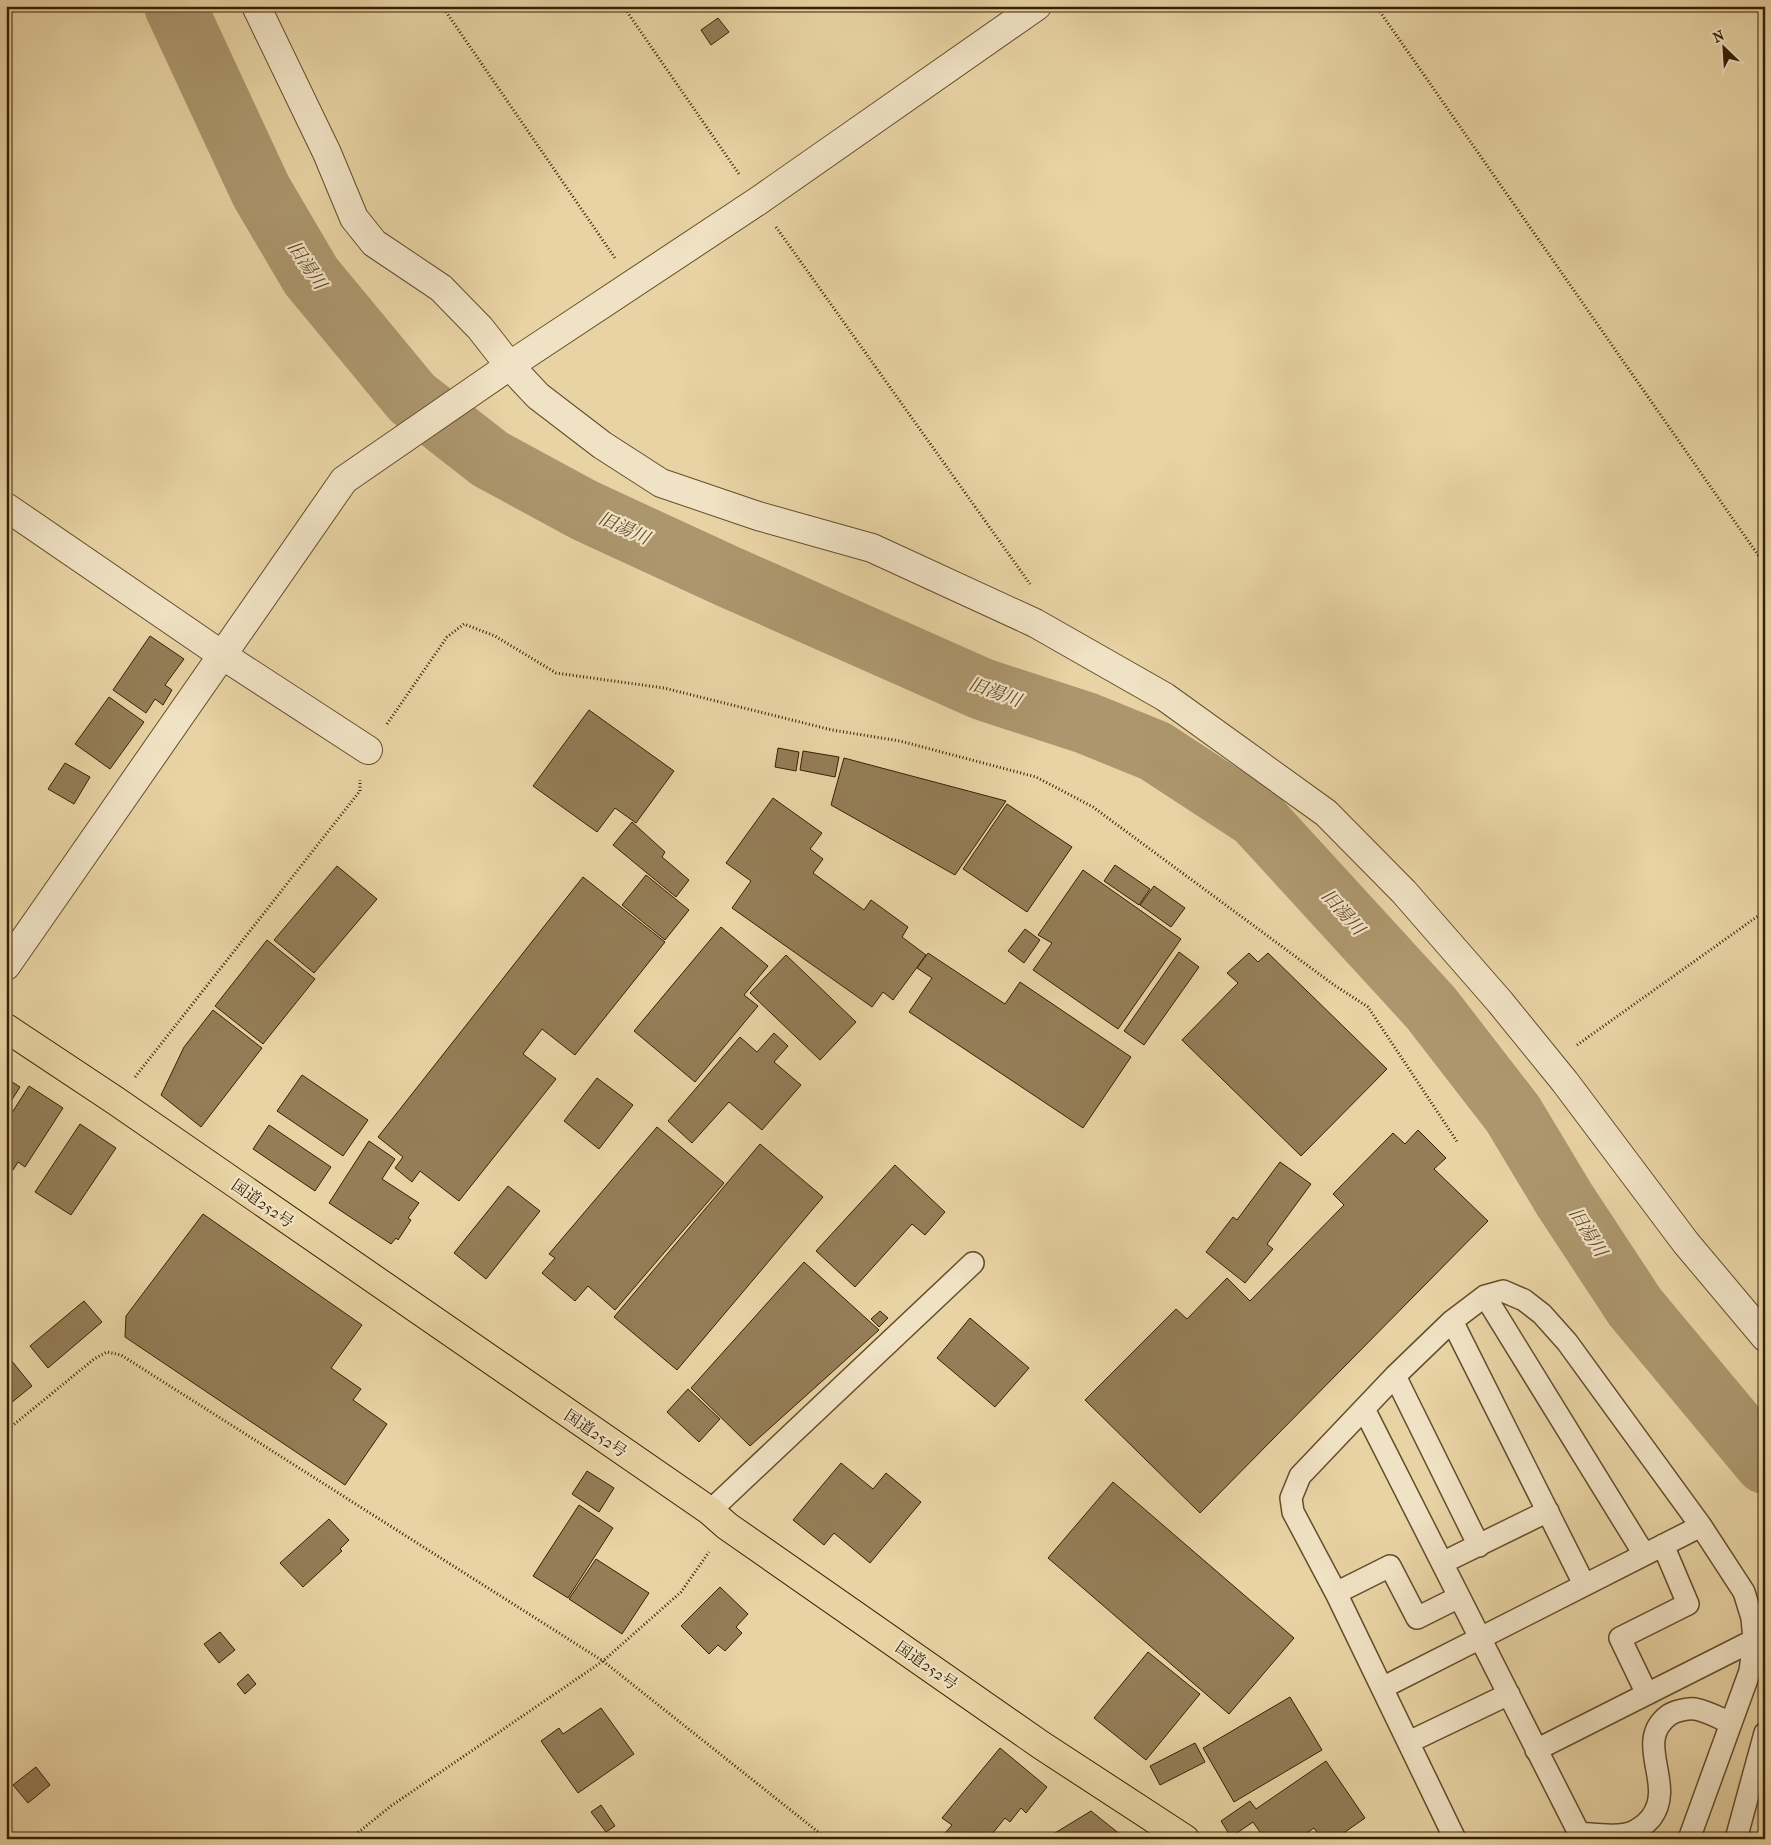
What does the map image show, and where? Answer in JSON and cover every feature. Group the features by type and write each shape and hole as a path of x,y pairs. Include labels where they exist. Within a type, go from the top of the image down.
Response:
{"highway":[{"name":"国道252号","path":"6,1028 116,1101 718,1518 1041,1745 1184,1839"}],"street":[{"path":"256,6 327,153 354,218 374,243 441,288 480,328 509,366 538,396 602,445 661,482 758,516 872,548 1035,623 1165,697 1326,813 1404,892 1500,1002 1548,1060 1686,1243 1765,1337"},
{"path":"6,966 344,480 509,366 758,201 1037,6"},
{"path":"6,507 222,655 368,750"}],"lane":[{"path":"718,1518 973,1263"},
{"path":"1455,1839 1336,1592 1293,1512 1291,1498 1300,1476 1395,1376 1452,1321 1485,1296 1503,1291 1524,1300 1542,1314 1567,1342 1701,1526 1744,1592 1759,1648 1689,1839"},
{"path":"1485,1296 1644,1554"},
{"path":"1452,1321 1584,1584"},
{"path":"1395,1376 1479,1546"},
{"path":"1364,1409 1581,1836 1627,1834 1646,1824 1656,1810 1661,1798 1653,1745 1654,1733 1660,1722 1674,1712 1695,1709 1731,1723"},
{"path":"1442,1564 1548,1511"},
{"path":"1382,1688 1701,1526"},
{"path":"1648,1694 1620,1638 1688,1604 1663,1545"},
{"path":"1336,1592 1390,1566 1417,1618 1459,1597"},
{"path":"1536,1750 1648,1694 1759,1648"},
{"path":"1409,1742 1508,1694"},
{"path":"1736,1839 1765,1734"}],"path":[{"path":"442,6 632,284"},
{"path":"623,6 758,201 1031,586"},
{"path":"1376,6 1765,565"},
{"path":"116,1101 360,790 360,776 368,750 447,637 464,624 495,636 556,673 664,688 832,730 900,741 1036,777 1093,807 1334,985 1368,1007 1458,1143"},
{"path":"1548,1060 1574,1046 1765,910"},
{"path":"6,1430 94,1359 107,1352 121,1355 603,1660 827,1839"},
{"path":"350,1839 391,1806 603,1660 681,1592 718,1518"}],"building":[{"path":"718,18 729,32 711,45 701,30"},
{"path":"150,636 184,659 165,685 172,690 163,705 155,699 146,713 113,690"},
{"path":"109,697 144,722 110,769 75,744"},
{"path":"589,710 674,771 636,823 615,808 597,832 533,786"},
{"path":"778,748 799,752 796,771 775,767"},
{"path":"803,751 839,757 835,777 800,770"},
{"path":"844,758 1006,801 955,875 831,805"},
{"path":"65,763 90,777 74,804 48,789"},
{"path":"773,798 822,833 810,849 823,859 813,873 864,910 871,900 908,927 902,937 926,955 893,1000 883,992 872,1007 732,908 751,881 726,863"},
{"path":"1007,804 1072,847 1027,912 963,869"},
{"path":"632,822 665,852 662,857 689,880 676,897 613,845"},
{"path":"1115,865 1150,889 1139,905 1104,881"},
{"path":"337,866 377,899 314,973 274,940"},
{"path":"1083,870 1181,939 1118,1029 1033,970 1052,943 1038,935"},
{"path":"646,875 689,910 665,940 622,905"},
{"path":"583,877 665,942 575,1055 542,1029 523,1054 556,1079 459,1201 420,1171 412,1182 395,1168 403,1157 378,1137"},
{"path":"1154,886 1185,908 1171,927 1140,905"},
{"path":"721,927 768,966 744,995 758,1006 695,1082 634,1031"},
{"path":"1025,929 1040,940 1024,963 1008,951"},
{"path":"267,940 315,979 263,1044 215,1006"},
{"path":"1179,952 1199,967 1144,1045 1124,1031"},
{"path":"928,953 1005,1004 1020,982 1131,1057 1083,1128 909,1012 932,978 917,968"},
{"path":"1249,953 1258,962 1268,953 1387,1069 1301,1156 1182,1040 1238,983 1227,973"},
{"path":"786,955 856,1022 820,1060 750,993"},
{"path":"213,1010 262,1048 201,1127 161,1095 184,1047"},
{"path":"774,1033 788,1046 774,1062 801,1085 762,1130 729,1102 692,1143 668,1121 740,1037 757,1052"},
{"path":"302,1075 368,1120 343,1156 277,1111"},
{"path":"6,1078 20,1087 6,1109"},
{"path":"597,1078 633,1105 599,1149 564,1121"},
{"path":"29,1086 63,1108 25,1167 18,1162 13,1170 6,1166 6,1122"},
{"path":"80,1124 116,1148 71,1215 35,1192"},
{"path":"269,1125 331,1167 315,1191 253,1149"},
{"path":"657,1127 724,1183 615,1310 588,1286 575,1301 542,1273 555,1258 549,1254"},
{"path":"1418,1130 1446,1158 1434,1169 1488,1221 1200,1513 1085,1400 1176,1309 1187,1319 1227,1278 1250,1301 1344,1205 1333,1194 1393,1133 1405,1144"},
{"path":"369,1141 395,1159 382,1179 419,1203 408,1218 411,1220 398,1240 396,1238 391,1244 329,1203"},
{"path":"760,1144 823,1197 677,1370 614,1317"},
{"path":"1280,1162 1311,1184 1267,1244 1273,1249 1245,1283 1206,1252 1233,1217 1237,1220"},
{"path":"895,1165 945,1212 925,1235 912,1224 855,1287 816,1251"},
{"path":"508,1186 540,1211 486,1279 454,1253"},
{"path":"203,1214 362,1325 331,1368 361,1389 353,1400 387,1424 345,1485 125,1337 126,1316"},
{"path":"804,1262 879,1330 750,1446 691,1388"},
{"path":"84,1301 102,1322 48,1368 30,1346"},
{"path":"880,1311 888,1318 879,1327 871,1319"},
{"path":"970,1318 1029,1368 995,1407 937,1358"},
{"path":"11,1360 32,1386 6,1407 6,1364"},
{"path":"688,1389 720,1419 699,1442 667,1412"},
{"path":"841,1463 873,1489 886,1473 921,1502 870,1563 834,1533 824,1545 793,1520"},
{"path":"587,1471 614,1488 599,1512 572,1494"},
{"path":"1113,1482 1294,1638 1229,1714 1048,1558"},
{"path":"579,1505 613,1528 568,1598 533,1576"},
{"path":"329,1519 349,1540 340,1549 342,1551 303,1587 280,1563"},
{"path":"596,1559 649,1593 622,1634 569,1599"},
{"path":"720,1587 748,1614 736,1627 742,1633 725,1651 718,1645 709,1654 681,1626"},
{"path":"220,1632 235,1650 219,1663 204,1644"},
{"path":"1148,1652 1200,1694 1146,1760 1094,1718"},
{"path":"248,1674 256,1684 245,1694 237,1684"},
{"path":"1290,1697 1322,1750 1234,1802 1203,1748"},
{"path":"601,1708 634,1754 578,1793 541,1741 559,1728 563,1734"},
{"path":"1195,1743 1205,1762 1160,1785 1150,1766"},
{"path":"1000,1748 1047,1787 1026,1813 1021,1808 1010,1822 1005,1818 988,1839 951,1839 945,1833 952,1825 942,1818"},
{"path":"1326,1761 1365,1818 1335,1839 1322,1839 1314,1828 1298,1839 1265,1839 1253,1822 1231,1837 1221,1821 1250,1801 1256,1809"},
{"path":"36,1767 50,1785 28,1803 13,1785"},
{"path":"601,1805 615,1826 606,1832 591,1812"},
{"path":"1091,1811 1126,1839 1045,1839"}],"waterway":[{"name":"旧湯川","path":"175,6 261,191 311,276 412,398 490,459 584,510 727,576 982,689 1086,723 1155,751 1256,817 1431,1008 1513,1114 1564,1199 1635,1307 1765,1463"}]}
